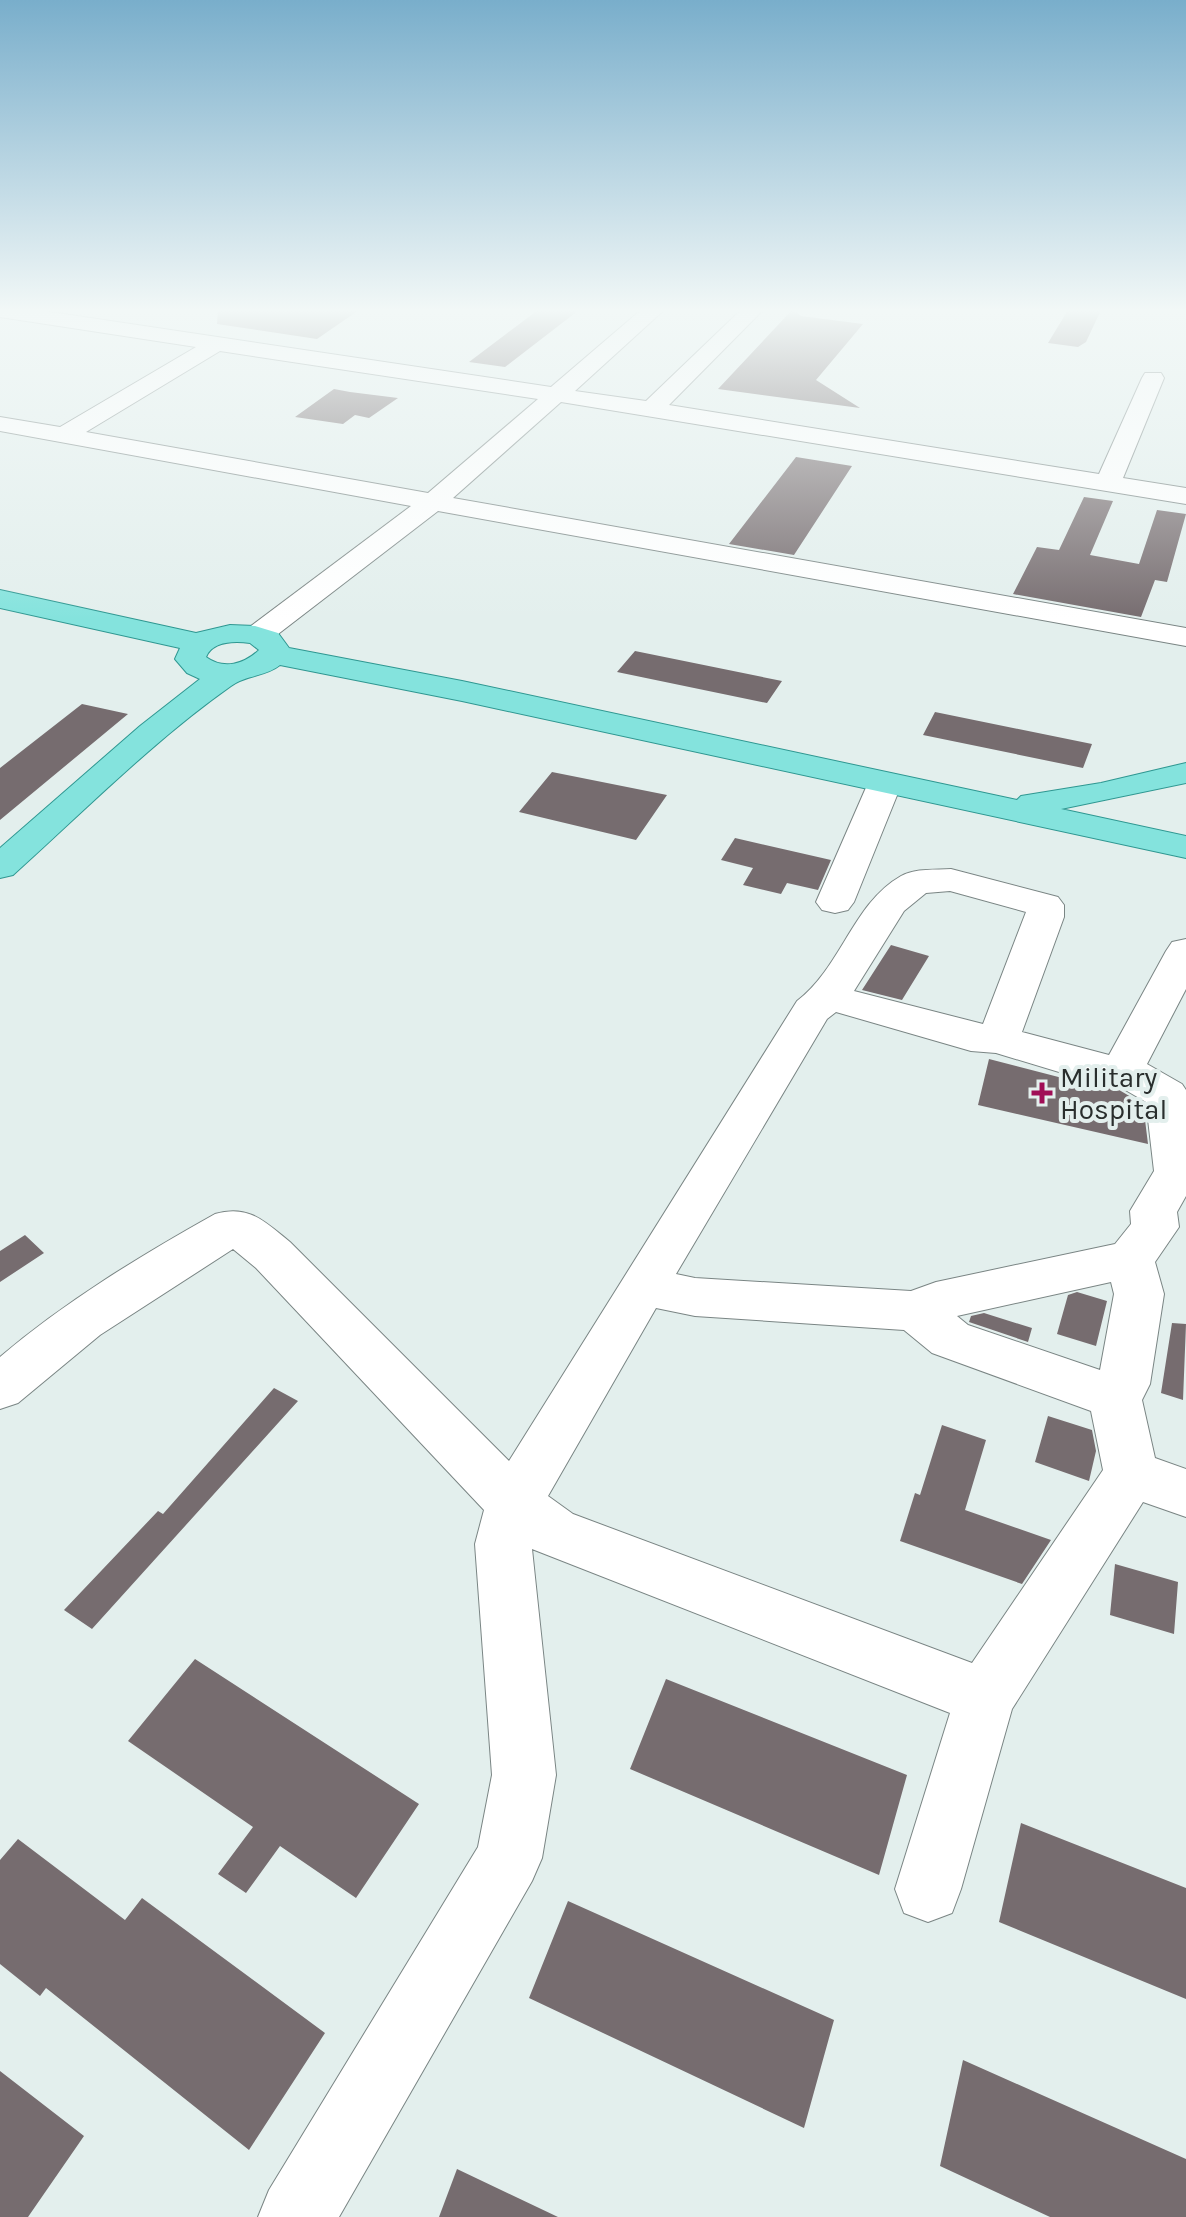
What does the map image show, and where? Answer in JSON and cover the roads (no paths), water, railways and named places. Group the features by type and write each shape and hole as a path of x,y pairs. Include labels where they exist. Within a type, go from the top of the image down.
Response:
{"main road":[{"path":"0,599 209,662"},
{"path":"0,867 152,733 232,633 462,691 1186,847"},
{"path":"0,841 209,662"},
{"path":"1003,808 1101,793 1186,773"},
{"path":"1114,831 1171,802 1186,798"}],"street":[{"path":"64,435 100,413"},
{"path":"266,644 537,413"},
{"path":"679,413 1186,496"},
{"path":"1108,483 1138,413"},
{"path":"0,424 1186,637"},
{"path":"835,902 885,783"},
{"path":"296,2217 509,1858 524,1775 503,1544 514,1503 643,1286 812,1010 829,997 890,904 916,883 951,880 1045,905 1045,917 998,1039"},
{"path":"1123,1069 1186,951"},
{"path":"829,997 971,1037 998,1039 1102,1070 1123,1069 1167,1095 1182,1175 1153,1211 1157,1241 1139,1294 1124,1384 1115,1397 1131,1474 985,1697 928,1889"},
{"path":"0,1388 41,1351 117,1297 232,1227 241,1229 273,1255 514,1503 553,1532 985,1697"},
{"path":"643,1286 695,1297 916,1311 936,1301 1157,1241"},
{"path":"916,1311 950,1339 1115,1397"},
{"path":"1131,1474 1186,1493"}],"place":[{"name":"Military Hospital","path":"1042,1093"}]}
